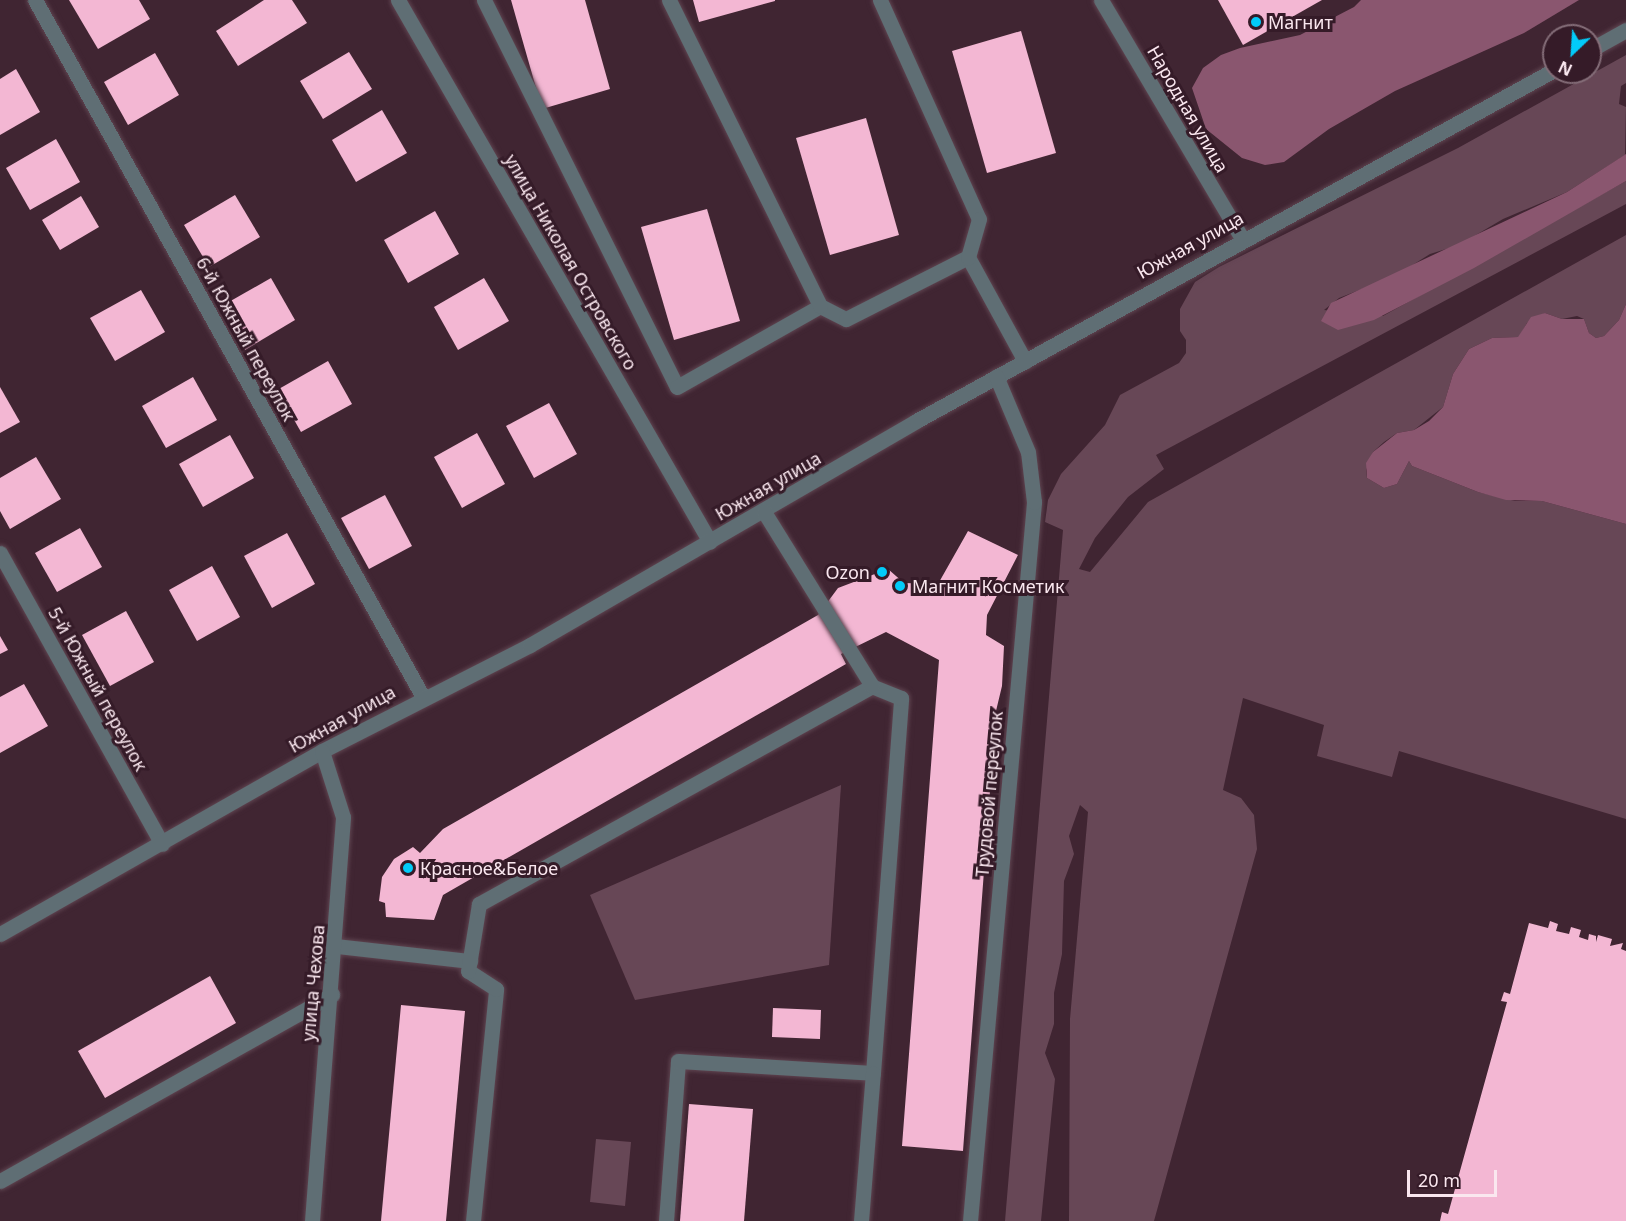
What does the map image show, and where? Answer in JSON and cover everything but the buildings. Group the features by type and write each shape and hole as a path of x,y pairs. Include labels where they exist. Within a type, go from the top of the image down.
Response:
{"street":[{"name":"6-й Южный переулок","path":"35,0 423,697"},
{"name":"улица Николая Островского","path":"398,0 710,543"},
{"path":"484,0 678,387 820,306"},
{"path":"669,0 820,306 846,319 968,257"},
{"path":"880,0 979,219 968,257 1025,361"},
{"name":"Народная улица","path":"1101,0 1242,238"},
{"path":"1602,43 1626,30"},
{"name":"Южная улица","path":"0,934 322,751 423,697 530,645 996,376 1242,238 1542,76"},
{"name":"Трудовой переулок","path":"970,1221 1034,502 1029,452 996,376"},
{"path":"764,512 872,686 901,698 861,1221"},
{"name":"5-й Южный переулок","path":"0,553 162,844"},
{"path":"472,1221 496,989 468,970 479,904 872,686"},
{"name":"улица Чехова","path":"312,1221 336,946 343,817 322,751"},
{"path":"336,946 470,961"},
{"path":"0,1181 332,995"},
{"path":"666,1221 678,1061 873,1073"}],"shaded area":[{"path":"1361,0 1579,0 1524,33 1395,91 1329,129 1284,162 1265,165 1242,158 1206,129 1192,88 1203,68 1221,55 1240,48 1300,35 1354,7"},
{"path":"1626,55 1626,83 1621,86 1619,104 1626,107 1625,155 1567,192 1503,219 1459,245 1430,254 1395,276 1339,298 1324,310 1383,316 1626,181 1626,204 1156,455 1164,469 1128,497 1095,538 1079,569 1090,572 1148,502 1626,235 1626,304 1619,320 1604,336 1596,338 1589,333 1584,319 1577,316 1562,319 1545,313 1527,323 1519,337 1492,338 1469,349 1453,374 1443,407 1414,430 1397,433 1384,442 1373,452 1366,470 1367,478 1384,488 1397,484 1409,461 1412,466 1478,492 1515,501 1542,501 1626,524 1626,819 1399,751 1392,777 1317,756 1324,725 1243,698 1223,790 1241,798 1254,815 1257,849 1154,1221 1069,1221 1070,1019 1088,812 1080,805 1069,836 1074,854 1064,881 1062,954 1054,993 1054,1024 1045,1053 1055,1079 1041,1221 1005,1221 1063,530 1045,522 1048,500 1061,474 1105,425 1120,395 1179,363 1186,353 1186,340 1180,331 1180,309 1195,282 1219,267 1458,148 1574,84 1602,84 1602,68"},
{"path":"1626,154 1626,181 1474,268 1374,320 1338,330 1321,321 1331,303 1567,192"},
{"path":"1626,304 1626,524 1542,501 1506,500 1478,492 1412,466 1409,461 1397,484 1384,488 1367,478 1366,463 1373,452 1397,433 1414,430 1429,421 1443,407 1453,374 1469,349 1492,338 1518,337 1531,317 1545,313 1562,319 1584,319 1589,333 1596,338 1604,336 1619,320"},
{"path":"841,785 829,965 635,1000 590,895"},
{"path":"596,1139 631,1142 625,1206 590,1202"}],"place":[{"name":"Магнит","path":"1256,22"},
{"name":"Ozon","path":"882,572"},
{"name":"Магнит Косметик","path":"900,586"},
{"name":"Красное&Белое","path":"408,868"}]}
